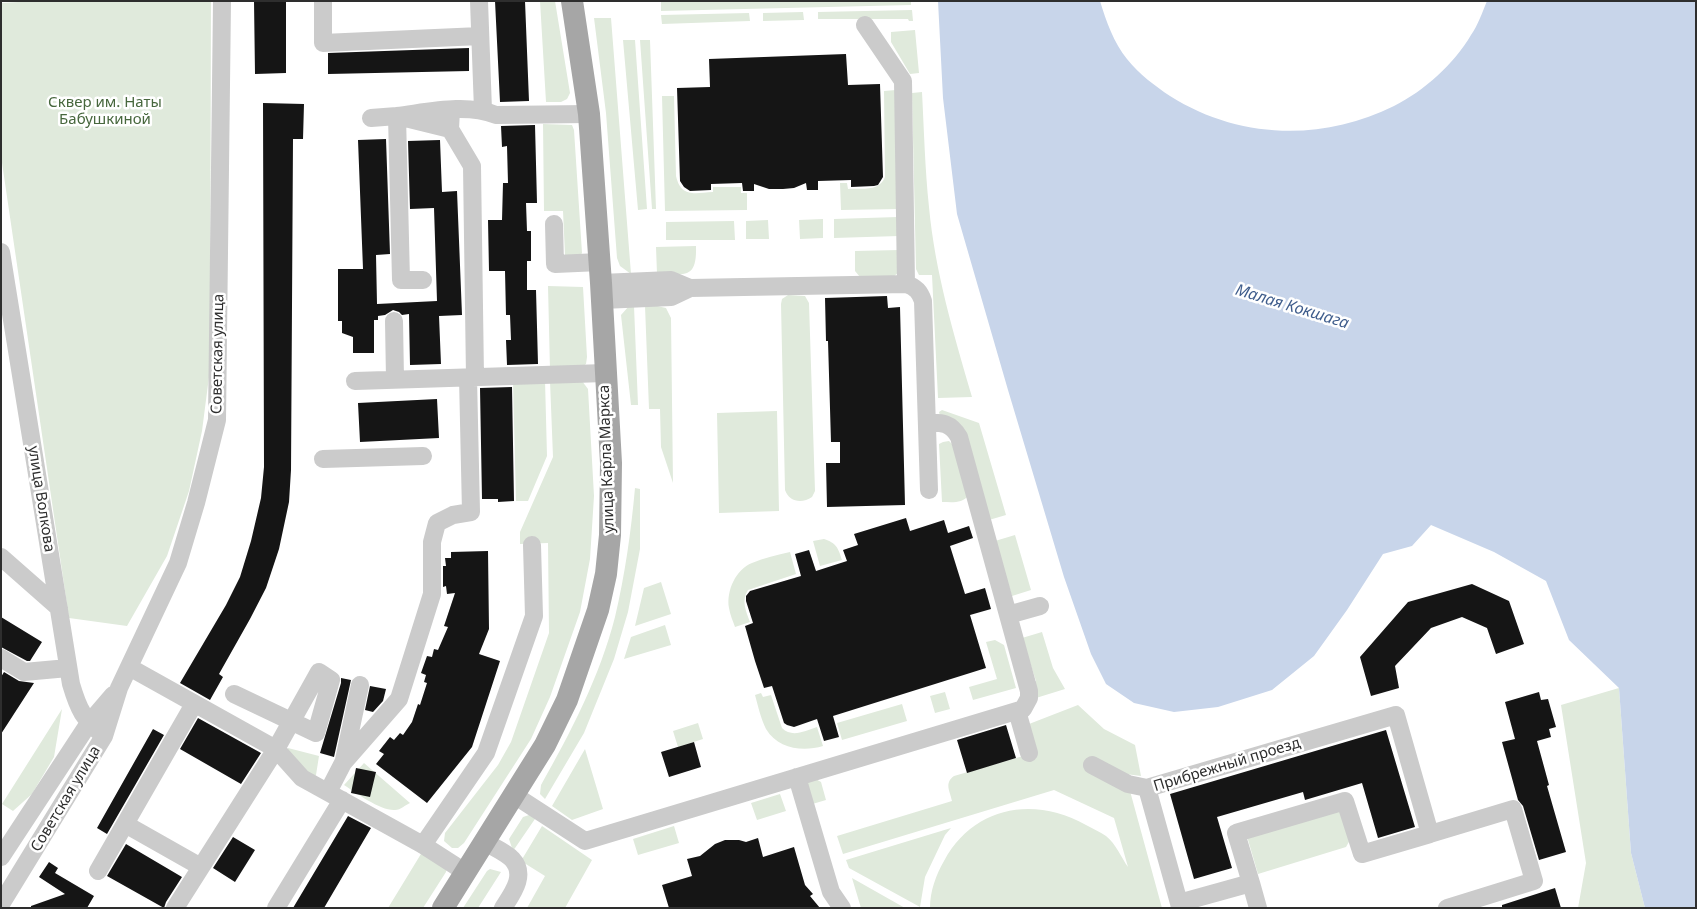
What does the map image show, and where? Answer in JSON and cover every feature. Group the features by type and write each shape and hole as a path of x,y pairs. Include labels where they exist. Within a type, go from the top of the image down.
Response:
{"main road":[{"name":"улица Карла Маркса","path":"443,908 545,744 567,700 598,610 606,574 610,535 611,463 601,282 589,114 572,1"}],"street":[{"name":"Советская улица","path":"1,904 104,736 118,688 178,563 196,503 217,420 222,1"},
{"path":"323,1 323,43 480,36"},
{"path":"479,1 483,110"},
{"path":"865,25 903,81 906,284"},
{"path":"370,118 451,110 483,110 496,115 589,114"},
{"path":"343,763 399,699 432,594 432,542 437,523 453,515 472,512 472,166 450,129 451,110"},
{"path":"397,116 450,129"},
{"path":"397,116 401,280 423,280"},
{"path":"554,224 555,264 601,282 671,280 690,288 906,284 914,287 921,294 923,302 929,490"},
{"name":"улица Волкова","path":"1,252 68,668 78,706 89,723 104,736"},
{"path":"394,321 395,379"},
{"path":"355,381 605,373"},
{"path":"514,795 585,841 1023,709 1030,698 959,437 947,424 941,422 927,423"},
{"path":"323,459 423,456"},
{"path":"423,845 486,753 534,616 532,545"},
{"path":"1,557 59,608"},
{"path":"1008,615 1040,606"},
{"path":"3,663 24,672 68,668"},
{"path":"129,667 276,749 302,778 423,845 465,872"},
{"path":"276,908 335,796 360,685"},
{"name":"Советская улица","path":"1,857 89,723 118,688"},
{"path":"175,908 276,749 291,721 234,694"},
{"path":"98,871 194,704"},
{"path":"1017,711 1029,753"},
{"name":"Прибрежный проезд","path":"1179,905 1147,788 1396,714 1430,834"},
{"path":"1092,765 1128,784 1147,788"},
{"path":"797,777 832,892 842,908"},
{"path":"1258,908 1236,833 1345,801 1362,854 1513,809 1534,881 1447,908"},
{"path":"125,824 201,867"},
{"path":"485,842 512,859 518,871 516,887 503,908"},
{"path":"1179,905 1251,883"}],"green space":[{"name":"Сквер им. Наты Бабушкиной","path":"36,1 211,1 210,369 202,431 189,491 167,556 127,626 69,618 1,156 1,3"},
{"path":"540,1 555,1 570,93 567,99 561,102 546,102"},
{"path":"661,1 911,1 911,5 661,11"},
{"path":"912,10 913,21 908,19 818,19 818,12"},
{"path":"803,12 804,20 763,21 763,13"},
{"path":"749,13 750,21 662,24 661,15"},
{"path":"594,18 611,18 631,274 620,266 617,258 606,113"},
{"path":"915,30 919,73 910,74 891,42 891,32"},
{"path":"623,40 635,40 647,209 638,210"},
{"path":"640,40 650,40 656,209 652,209"},
{"path":"896,90 899,209 841,210 840,183 847,183 848,189 870,188 879,185 885,177 884,91"},
{"path":"922,92 932,231 946,303 972,397 938,398 932,275 919,275 916,269 912,93"},
{"path":"662,96 674,96 676,176 681,188 690,193 695,193 713,192 713,187 741,187 741,193 747,193 747,210 665,211"},
{"path":"543,124 572,125 574,130 582,253 578,260 568,259 565,255 563,211 544,211"},
{"path":"898,217 899,236 834,238 834,219"},
{"path":"823,219 823,238 800,239 799,220"},
{"path":"768,220 769,239 746,239 746,221"},
{"path":"734,221 735,240 666,240 666,222"},
{"path":"696,246 694,265 687,273 657,274 656,247"},
{"path":"900,250 899,272 893,277 860,277 855,271 855,251"},
{"path":"548,286 583,287 587,357 586,364 582,367 550,370"},
{"path":"788,295 805,296 809,303 815,491 812,497 804,501 796,501 785,490 781,304 782,299"},
{"path":"629,306 634,306 638,405 631,405 621,315"},
{"path":"645,306 666,308 671,318 673,483 661,447 660,409 649,409"},
{"path":"545,380 547,456 528,501 516,501 513,381"},
{"path":"550,381 582,381 588,389 594,496 590,559 580,612 550,697 531,739 464,843 458,848 452,848 444,841 445,833 498,765 511,742 549,633 548,543 520,544 520,532 553,457"},
{"path":"942,410 979,423 1006,515 989,520 961,425 940,416 939,412"},
{"path":"777,411 779,511 719,513 717,413"},
{"path":"949,441 953,445 969,495 960,501 942,502 939,444"},
{"path":"635,488 640,489 640,549 628,612 614,659 584,733 545,799 540,794 541,785 584,703 609,639 625,569"},
{"path":"1015,535 1031,590 1012,596 995,541"},
{"path":"824,539 836,546 842,560 820,566 813,541"},
{"path":"790,552 796,574 748,590 745,602 750,622 735,627 728,601 733,581 737,575 752,563"},
{"path":"661,582 671,614 635,626 644,588"},
{"path":"665,625 671,645 624,659 631,637"},
{"path":"1042,632 1053,668 1065,689 1036,698 1031,683 1036,681 1022,638"},
{"path":"995,640 1004,645 1016,688 973,700 969,687 997,679 986,642"},
{"path":"1619,688 1631,853 1645,908 1578,908 1586,863 1561,705"},
{"path":"945,692 950,709 935,713 930,696"},
{"path":"761,693 763,697 771,695 782,728 790,733 794,733 817,727 823,746 799,749 784,745 771,736 761,717 755,695"},
{"path":"902,704 907,721 842,740 837,723"},
{"path":"1078,705 1104,729 1135,745 1141,776 1118,773 1130,791 1162,908 930,908 932,889 936,878 944,861 957,842 972,828 988,818 1007,811 1026,809 1046,811 1066,816 1086,825 1110,839 1128,867 1114,818 1054,790 843,854 837,836 952,801 948,784 954,776 1037,752 1029,724"},
{"path":"62,709 54,757 32,794 13,811 2,804"},
{"path":"698,723 703,739 678,747 673,731"},
{"path":"288,748 319,756 316,775 311,781 288,756"},
{"path":"585,749 603,809 572,820 552,806"},
{"path":"364,763 410,803 399,809 389,810 369,801 344,785"},
{"path":"814,778 821,782 826,800 809,805 805,785"},
{"path":"780,794 786,811 757,820 751,803"},
{"path":"1333,808 1342,813 1350,840 1346,847 1258,874 1246,833"},
{"path":"532,814 537,816 513,851 509,839 523,817"},
{"path":"542,826 592,860 565,908 527,908 545,876 521,861"},
{"path":"674,826 679,843 638,855 633,839"},
{"path":"951,828 945,835 925,877 920,907 849,868 846,860"},
{"path":"424,849 447,867 446,872 423,908 388,908"},
{"path":"490,869 501,872 478,908 463,908 487,871"},
{"path":"852,878 905,908 861,908"}],"water":[{"name":"Малая Кокшага","path":"938,1 1100,1 1111,31 1122,53 1147,79 1170,96 1196,110 1224,121 1252,128 1280,131 1338,126 1366,118 1405,100 1427,85 1456,56 1476,27 1487,1 1696,1 1696,908 1645,908 1631,853 1619,688 1569,640 1546,581 1494,552 1431,525 1412,546 1383,554 1347,610 1314,656 1272,690 1218,707 1174,712 1134,703 1106,684 1091,654 1064,577 957,214 943,98"}],"building":[{"path":"254,1 286,1 286,73 255,74"},
{"path":"495,1 525,1 529,101 500,102"},
{"path":"469,48 469,71 328,74 328,53"},
{"path":"846,54 848,85 880,84 883,177 878,185 851,187 851,180 818,181 818,190 807,190 806,183 794,188 783,189 769,189 754,184 754,191 743,191 742,183 711,184 711,190 690,191 684,187 680,181 677,88 710,87 709,59"},
{"path":"263,103 304,104 303,139 293,139 291,470 289,502 279,549 266,588 219,674 223,677 210,700 180,683 226,605 240,577 261,498 264,467"},
{"path":"535,125 537,203 526,203 527,231 531,231 531,261 527,261 527,290 536,290 538,364 507,365 506,340 511,340 510,315 506,315 505,271 489,271 488,220 502,220 503,183 508,183 507,146 502,147 501,126"},
{"path":"386,139 390,254 376,255 377,304 437,301 434,208 410,209 408,141 440,140 442,192 457,191 462,315 439,316 441,364 410,365 409,314 402,315 393,310 385,315 378,316 378,320 374,320 374,353 353,353 353,337 342,333 342,321 338,321 338,269 363,269 358,140"},
{"path":"887,296 888,308 900,307 905,505 827,507 826,463 840,463 840,442 831,442 825,298"},
{"path":"512,387 514,501 498,502 498,499 482,499 480,388"},
{"path":"437,399 439,438 360,442 358,403"},
{"path":"906,518 910,531 944,520 948,533 969,526 973,538 950,546 965,594 985,588 991,609 970,615 986,668 833,716 839,737 824,741 817,719 794,727 787,725 784,723 772,686 764,688 755,661 745,626 753,623 746,596 750,591 801,576 795,554 809,550 816,571 847,561 843,550 858,545 854,534"},
{"path":"488,551 489,629 479,654 500,661 472,747 427,803 376,764 384,754 379,751 390,737 394,740 400,733 403,735 412,722 427,683 424,682 426,675 421,673 427,656 432,657 434,649 438,650 448,627 444,626 455,593 447,594 446,586 443,587 443,566 446,566 445,558 451,558 451,552"},
{"path":"1472,584 1509,601 1524,644 1496,654 1487,628 1462,617 1431,628 1395,666 1399,688 1371,696 1360,657 1408,602"},
{"path":"1,617 42,642 30,661 1,647"},
{"path":"4,672 19,681 34,683 1,734 1,677"},
{"path":"341,678 351,680 334,757 320,753"},
{"path":"370,686 386,689 383,701 373,712 365,710"},
{"path":"1539,692 1541,700 1548,699 1556,727 1549,729 1551,737 1537,741 1549,785 1547,786 1566,852 1539,860 1523,806 1518,800 1502,742 1515,739 1505,702"},
{"path":"198,718 261,753 241,784 180,749"},
{"path":"1006,725 1016,758 967,773 957,740"},
{"path":"153,729 164,735 107,834 97,828"},
{"path":"1386,730 1415,827 1378,838 1362,783 1305,800 1303,792 1217,817 1232,868 1194,879 1170,794"},
{"path":"694,742 701,767 669,777 661,752"},
{"path":"356,768 376,772 370,797 351,793"},
{"path":"348,816 371,828 324,908 293,908"},
{"path":"233,837 255,850 235,882 213,868"},
{"path":"758,838 763,857 794,847 805,885 813,894 810,896 820,908 669,908 662,885 692,876 687,859 700,856 715,844 725,840 746,842"},
{"path":"126,844 182,877 164,908 107,876"},
{"path":"49,862 58,868 55,873 94,896 87,908 31,908 31,906 65,894 39,877"},
{"path":"1555,888 1561,908 1502,908 1502,905"}]}
